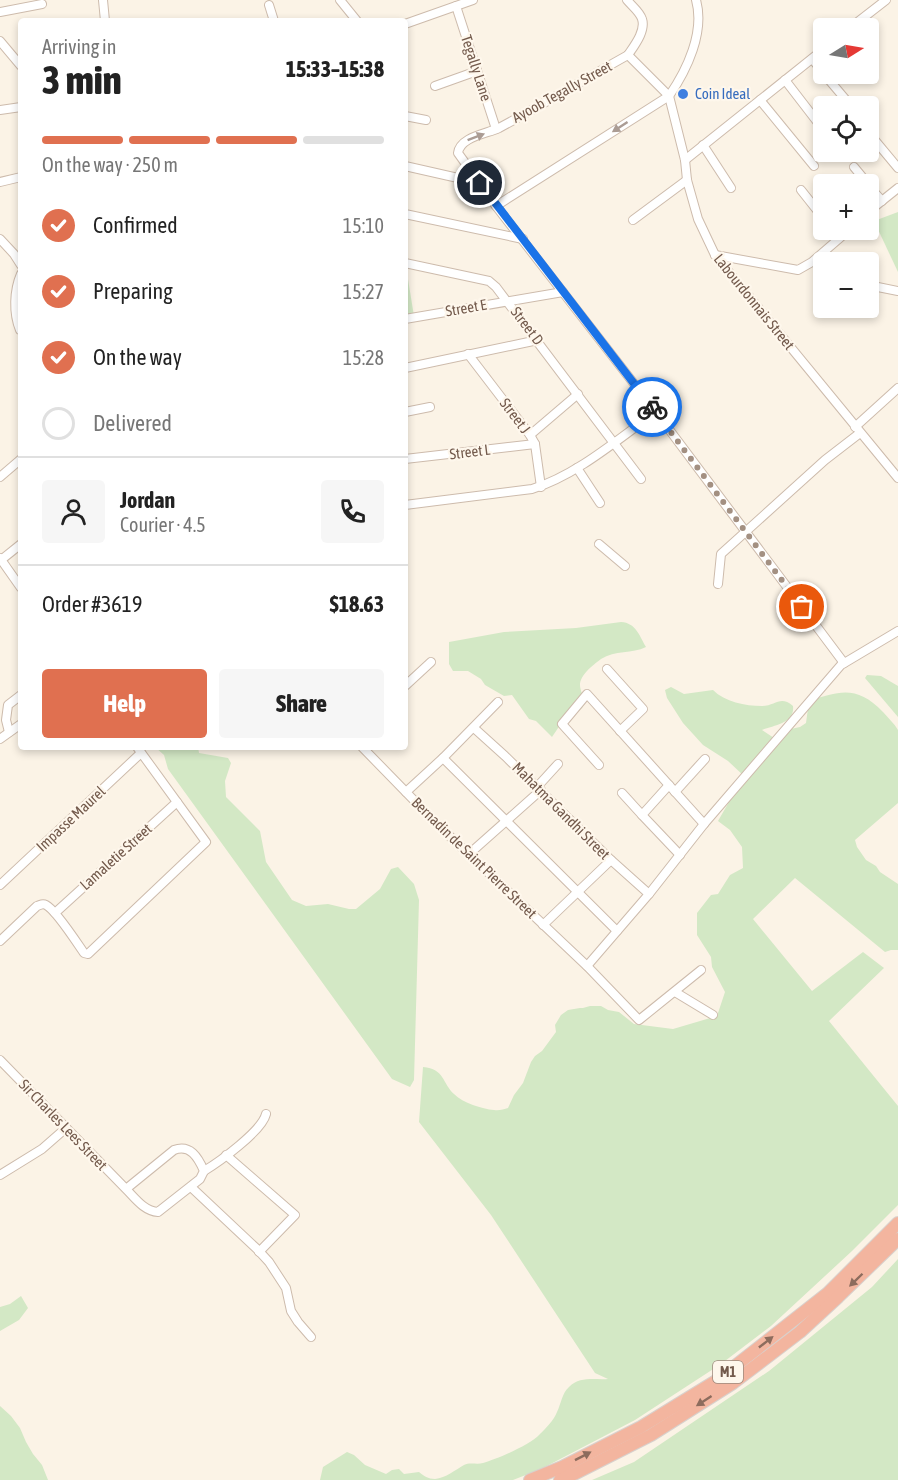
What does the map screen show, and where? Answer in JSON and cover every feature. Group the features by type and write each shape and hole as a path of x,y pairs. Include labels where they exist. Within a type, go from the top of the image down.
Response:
{"highway":[{"name":"M1","path":"530,1480 562,1467 641,1427 716,1381 828,1293 898,1223"},
{"name":"M1","path":"560,1480 651,1435 733,1383 800,1332 898,1239"}],"street":[{"path":"103,0 105,18"},
{"path":"340,0 355,18"},
{"path":"408,23 473,0"},
{"path":"627,0 642,17 643,23 642,31 628,55 669,96"},
{"path":"496,206 669,96 688,65 699,17 696,0"},
{"path":"863,18 886,0"},
{"path":"0,12 42,4"},
{"path":"269,5 273,18"},
{"name":"Tegally Lane","path":"456,6 496,129"},
{"path":"0,41 18,62"},
{"name":"Ayoob Tegally Street","path":"480,183 458,153 458,147 463,142 496,129 628,55"},
{"path":"685,160 812,59"},
{"path":"435,86 477,71"},
{"path":"785,80 813,116"},
{"path":"833,84 843,96"},
{"name":"Labourdonnais Street","path":"669,96 698,219 715,255 898,477"},
{"path":"760,100 814,166"},
{"path":"0,110 18,107"},
{"path":"408,117 426,120"},
{"path":"703,145 731,188"},
{"path":"879,145 898,168"},
{"path":"408,167 480,183 656,412 844,663"},
{"path":"854,167 859,174"},
{"path":"0,182 18,178"},
{"path":"633,220 687,180"},
{"path":"879,203 898,188"},
{"path":"801,190 813,205"},
{"path":"879,198 882,201"},
{"path":"408,215 523,239"},
{"path":"0,238 18,253"},
{"path":"715,255 798,270 812,262 837,240"},
{"name":"Street D","path":"408,264 489,281 496,287 641,478"},
{"path":"18,281 15,310 18,325"},
{"path":"879,287 898,291"},
{"name":"Street E","path":"408,318 563,292"},
{"path":"408,367 538,340"},
{"name":"Street J","path":"468,354 535,444 541,487"},
{"path":"718,584 721,554 858,430 898,388"},
{"path":"530,435 578,394"},
{"path":"408,411 430,407"},
{"path":"408,505 541,487 577,468 656,412"},
{"name":"Street L","path":"408,459 535,444"},
{"path":"0,477 18,462"},
{"path":"577,468 600,503"},
{"path":"599,544 625,566"},
{"path":"18,546 1,559 18,584"},
{"path":"587,966 650,894 704,824 844,663 898,631"},
{"path":"408,683 431,662"},
{"path":"607,669 643,709 620,731"},
{"path":"599,765 562,724 587,694 704,824"},
{"path":"9,732 6,720 8,705 18,697"},
{"path":"406,792 474,728 498,702"},
{"path":"0,739 18,726"},
{"name":"Mahatma Gandhi Street","path":"474,728 539,788 610,860 650,894"},
{"path":"0,941 37,906 42,904 55,912 84,953 90,952 206,842 139,750"},
{"name":"Impasse Maurel","path":"0,885 139,750"},
{"name":"Bernadin de Saint Pierre Street","path":"366,750 469,854 587,966 639,1020 675,992"},
{"path":"443,758 617,931"},
{"path":"642,815 705,759"},
{"path":"469,854 539,788 558,764"},
{"path":"622,793 680,855"},
{"name":"Lamaletie Street","path":"55,912 177,802"},
{"path":"543,925 610,860"},
{"path":"701,970 675,992 713,1015"},
{"name":"Sir Charles Lees Street","path":"0,1060 126,1189 152,1212 158,1212 191,1187 200,1179 204,1171 261,1125 266,1114"},
{"path":"0,1175 42,1149 66,1128"},
{"path":"126,1189 174,1150 181,1147 190,1150 204,1171"},
{"path":"226,1155 295,1215 259,1252"},
{"path":"191,1187 268,1262 286,1288 291,1311 311,1337"}],"green space":[{"path":"898,212 898,272 879,232 879,219"},
{"path":"408,279 414,316 408,317"},
{"path":"621,622 634,627 646,647 606,656 591,667 581,681 580,688 584,702 582,708 566,717 552,737 536,721 529,719 512,695 504,696 485,685 481,679 468,671 453,671 449,664 449,642 504,632 576,628"},
{"path":"867,675 881,676 898,686 898,717 865,678"},
{"path":"671,687 684,694 713,690 729,700 749,705 767,706 785,701 793,706 791,716 778,725 762,730 774,738 786,730 806,723 809,701 840,693 857,694 865,698 883,712 898,730 898,803 855,840 866,860 898,884 898,950 885,952 795,878 753,919 812,991 863,952 884,968 829,1021 898,1106 898,1205 771,1326 721,1364 635,1420 541,1469 513,1480 320,1480 323,1467 347,1452 365,1465 386,1474 399,1469 404,1474 419,1472 433,1479 443,1477 466,1464 481,1464 521,1447 540,1434 554,1418 565,1392 573,1384 587,1379 608,1379 595,1373 491,1215 419,1122 423,1067 430,1068 439,1074 450,1090 462,1100 484,1108 500,1110 508,1108 523,1083 531,1062 556,1032 555,1025 561,1015 568,1010 601,1006 619,1012 634,1024 673,1029 717,1016 725,992 712,967 711,957 697,935 697,913 711,895 718,894 730,875 743,868 742,847 730,830 718,821 744,776 728,761 703,745 683,723 667,698 665,690"},
{"path":"158,750 198,750 199,753 228,758 231,763 225,781 226,797 260,831 266,862 292,900 306,906 328,904 356,909 380,889 391,869 398,867 414,884 419,900 414,1080 410,1087 392,1079 168,769 164,755"},
{"path":"898,1259 898,1480 592,1480 634,1462 769,1371 872,1287"},
{"path":"21,1296 28,1308 19,1320 0,1331 0,1307 10,1304"},
{"path":"0,1406 20,1428 33,1454 42,1465 48,1480 0,1480"}],"way so far":[{"path":"652,407 802,607"}],"place":[{"name":"Coin Ideal","path":"683,94"}],"route":[{"path":"480,183 652,407"}]}
